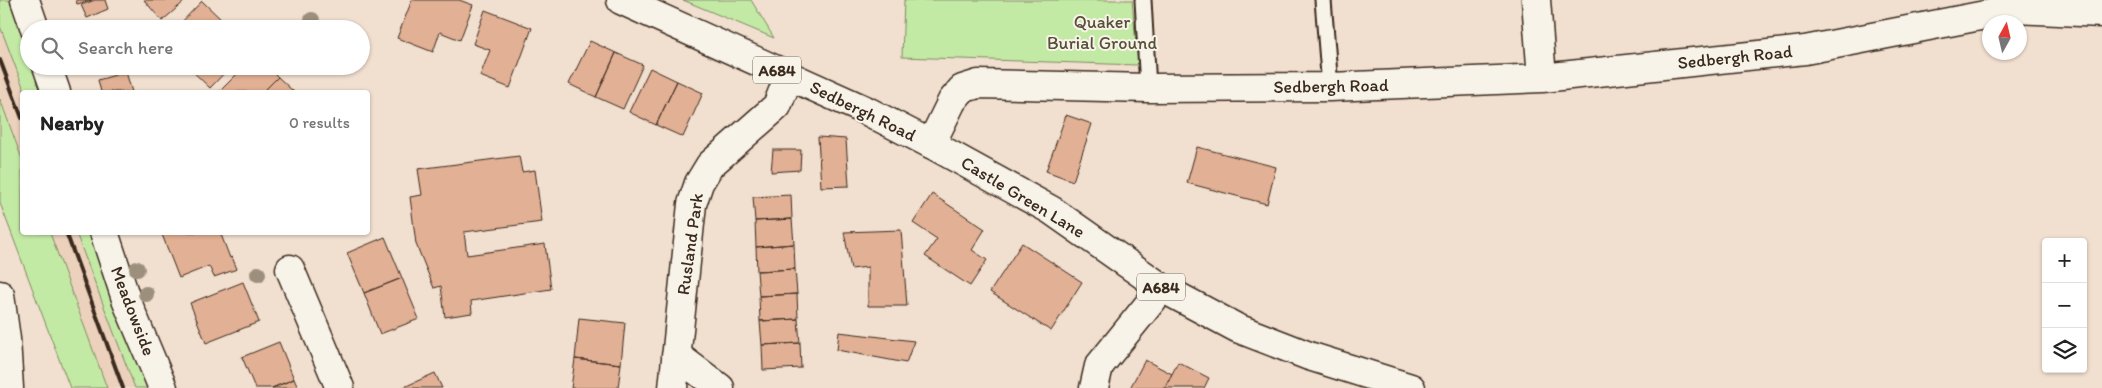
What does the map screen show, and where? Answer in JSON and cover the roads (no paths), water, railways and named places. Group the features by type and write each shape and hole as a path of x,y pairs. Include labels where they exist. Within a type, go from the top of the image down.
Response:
{"main road":[{"path":"25,0 32,20"},
{"name":"Sedbergh Road","path":"621,0 867,111 931,144 952,100 962,90 978,84 1148,88 1330,87 1542,78 1805,50 2016,9 2102,13"},
{"path":"1536,0 1542,78"},
{"path":"50,75 55,90"},
{"name":"Rusland Park","path":"673,388 692,204 699,183 710,166 777,106 790,76"},
{"name":"Castle Green Lane","path":"931,144 1051,210 1162,288 1237,328 1309,356 1411,388"},
{"name":"Meadowside","path":"105,235 127,302 163,388"},
{"path":"290,269 340,388"},
{"path":"1094,388 1100,366 1162,288"},
{"path":"0,295 6,339 9,388"},
{"path":"676,355 720,388"}],"lane":[{"path":"1144,0 1148,88"},
{"path":"1323,0 1330,87"}],"railway":[{"path":"0,60 20,113"},
{"path":"67,235 123,388"}],"park label":[{"name":"Quaker Burial Ground","path":"1102,32"}]}
